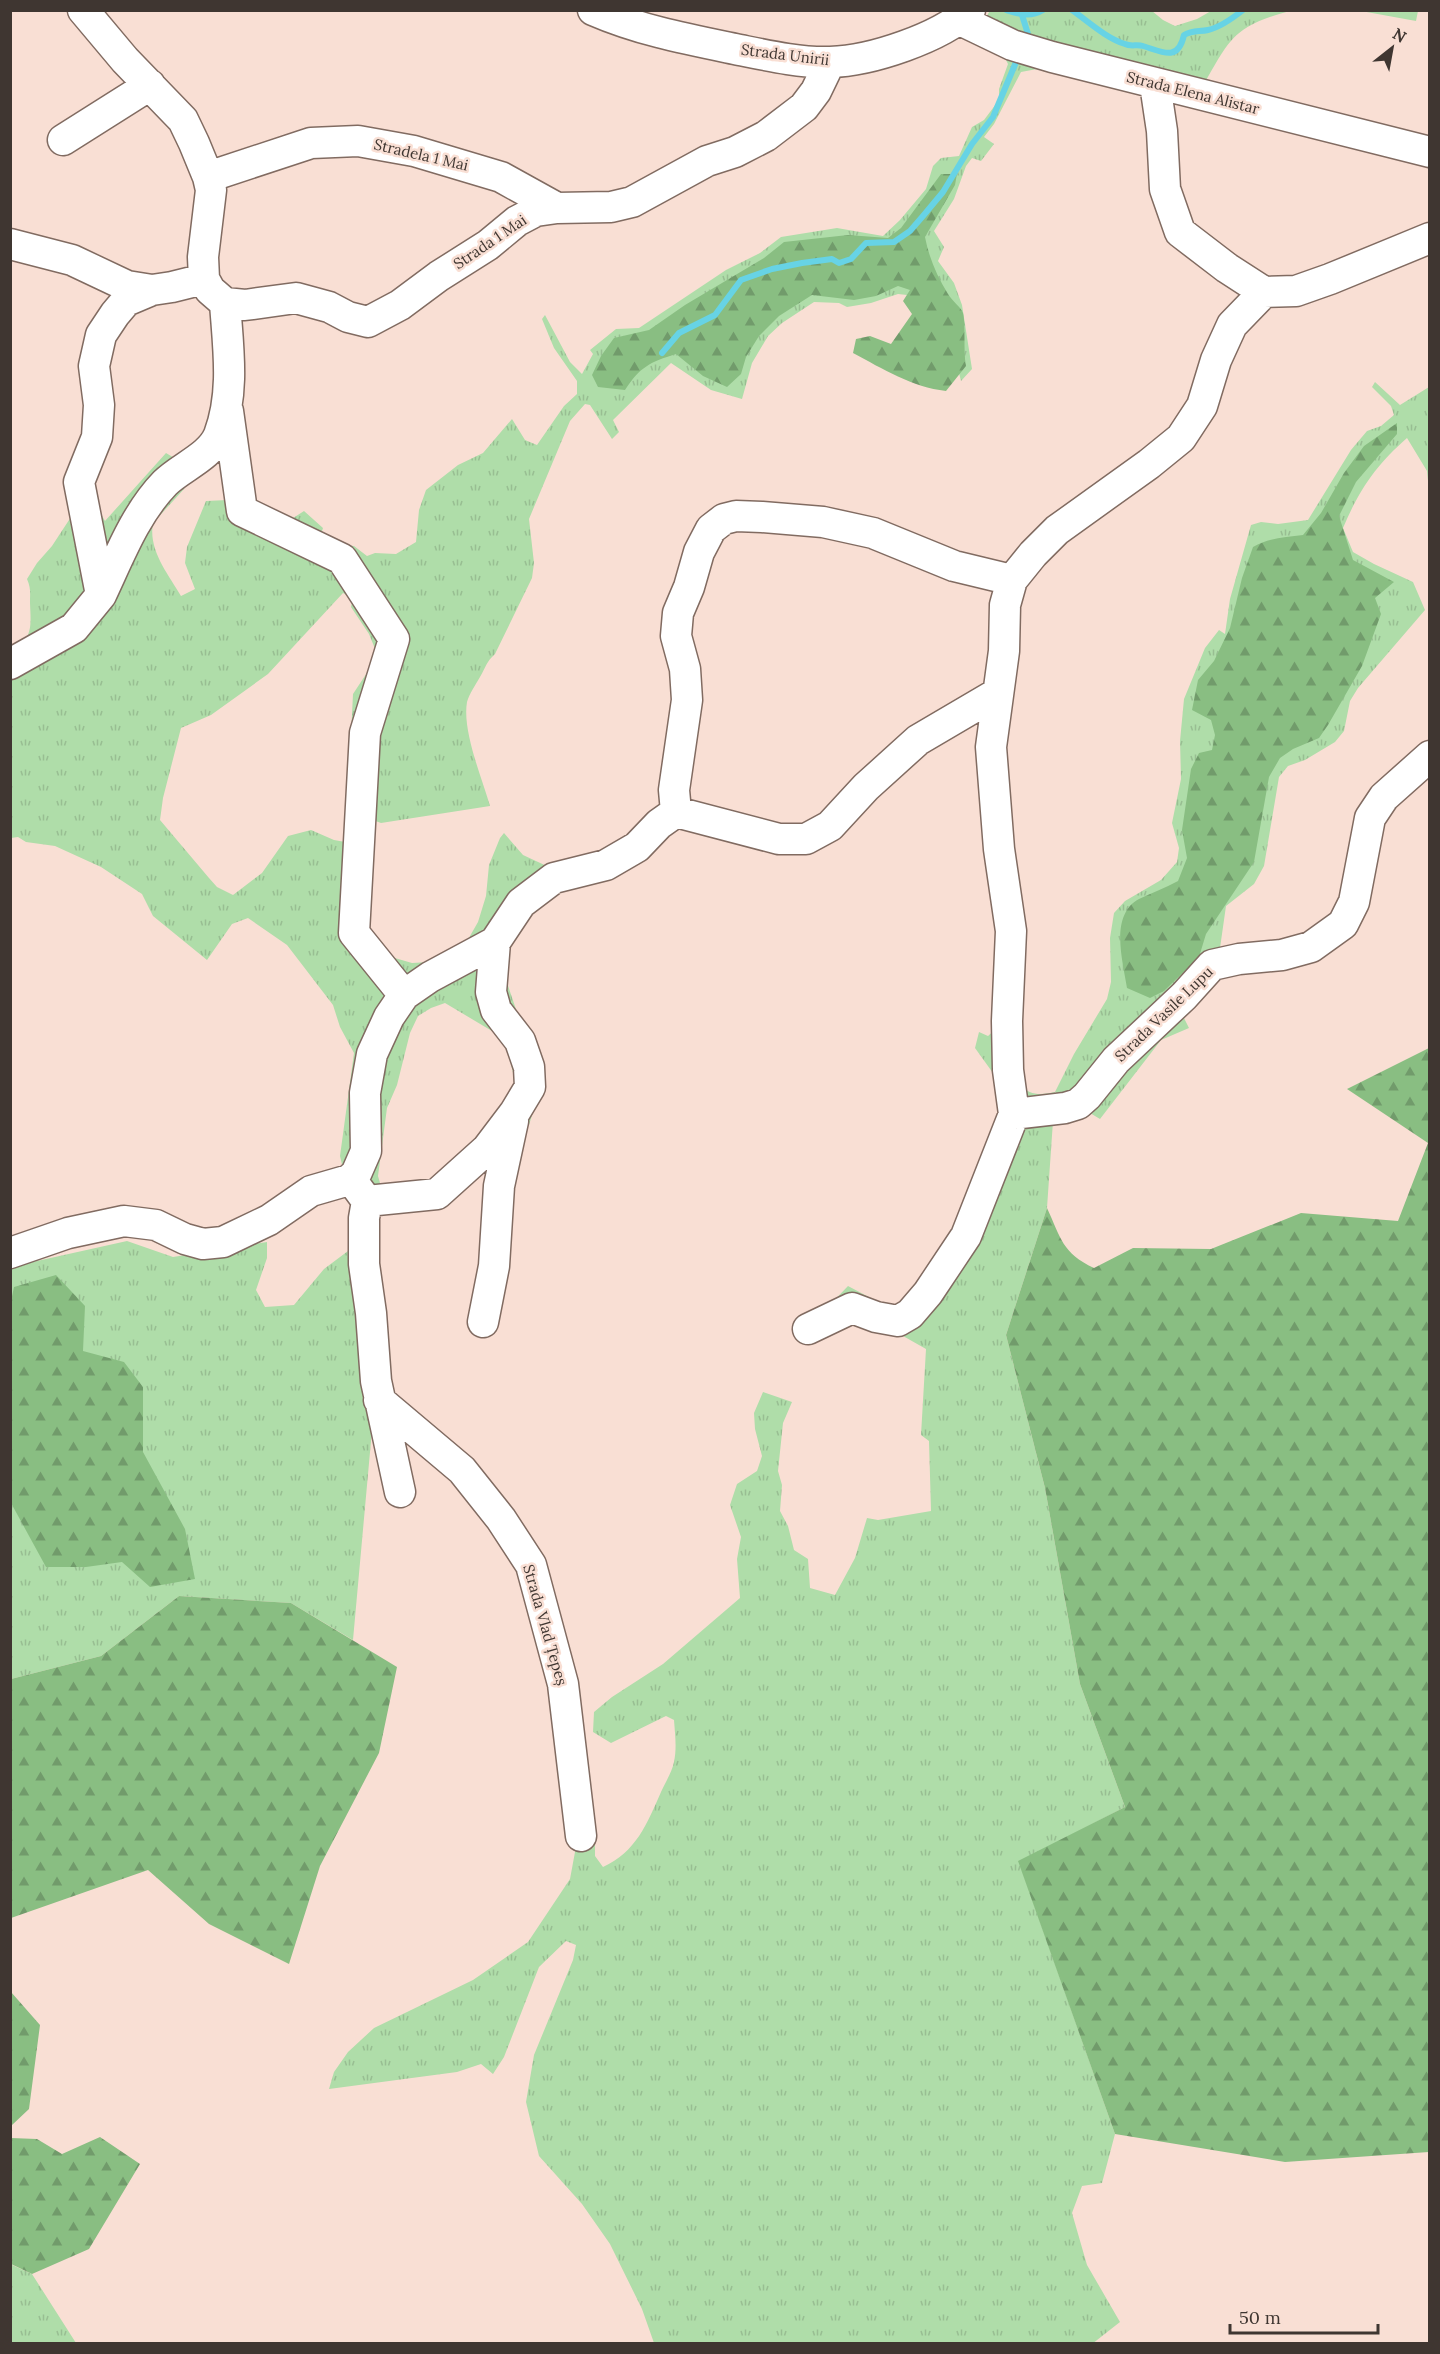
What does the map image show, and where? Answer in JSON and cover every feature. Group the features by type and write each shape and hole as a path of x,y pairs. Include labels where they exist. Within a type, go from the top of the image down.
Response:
{"street":[{"path":"10,664 74,628 101,595 143,511 165,483 203,454 218,438 227,408 230,372 225,303 210,290 204,279 203,257 211,190 208,177 183,120 125,60 83,10"},
{"name":"Strada Unirii","path":"593,10 629,25 666,35 770,55 830,62 888,52 932,35 965,15"},
{"name":"Strada Elena Alistar","path":"965,15 1023,48 1155,84 1430,152"},
{"name":"Strada 1 Mai","path":"225,303 244,305 296,298 329,307 348,317 368,322 400,305 439,276 488,245 517,221 536,211 557,207 588,208 632,202 699,165 735,152 766,136 804,107 816,91 830,62"},
{"path":"1155,84 1162,131 1165,189 1180,232 1227,268 1264,292 1296,291 1386,258 1430,238"},
{"path":"63,140 150,85"},
{"name":"Stradela 1 Mai","path":"208,177 311,143 358,141 414,151 501,177 557,207"},
{"path":"10,244 72,260 127,286 152,290"},
{"path":"101,595 79,482 97,437 99,405 94,366 101,335 126,301 152,290 204,279"},
{"path":"808,1329 852,1308 876,1317 898,1321 910,1314 928,1293 966,1236 1014,1114 1008,1070 1007,1021 1011,931 999,849 991,747 1004,651 1005,605 1012,580 1033,554 1058,530 1181,438 1202,406 1216,360 1232,325 1264,292"},
{"path":"227,408 242,511 342,559 394,639 365,733 354,933 404,995"},
{"path":"676,812 674,790 687,700 685,669 676,636 678,613 699,552 711,529 724,519 749,516 823,522 873,533 954,566 1012,580"},
{"path":"400,1492 379,1401 364,1264 364,1218 357,1185 366,1151 365,1093 372,1054 389,1017 404,995 430,977 495,942 521,903 554,878 606,865 637,847 659,824 676,812 779,839 806,839 830,826 866,787 918,740 998,693"},
{"name":"Strada Vasile Lupu","path":"1014,1114 1065,1108 1078,1104 1116,1060 1184,996 1212,965 1239,959 1282,955 1311,948 1343,924 1354,902 1370,818 1384,797 1430,756"},
{"path":"10,1253 68,1233 124,1221 156,1225 185,1239 203,1244 223,1242 269,1220 311,1191 357,1185 437,1194 487,1149 515,1112 530,1087 529,1067 520,1041 496,1010 491,992 495,942"},
{"path":"483,1322 494,1266 499,1186 515,1112"},
{"name":"Strada Vlad Țepeș","path":"379,1401 462,1470 501,1519 531,1564 563,1684 581,1836"}],"green space":[{"path":"990,10 1152,11 1175,26 1197,19 1211,11 1290,11 1257,22 1236,36 1220,56 1203,86 1005,34 987,16"},
{"path":"1418,10 1416,21 1361,11"},
{"path":"976,45 1053,66 1021,72 994,124 984,137 994,144 981,161 972,158 966,166 954,199 934,231 944,247 938,261 954,283 962,305 972,369 961,381 948,329 916,296 898,294 871,303 847,307 839,303 814,302 782,323 768,336 752,363 742,399 711,390 671,363 613,420 619,432 612,439 590,405 585,404 570,421 529,519 534,563 532,578 495,654 488,662 467,702 467,727 490,806 381,823 356,814 351,735 353,694 378,656 369,634 351,607 353,598 343,593 268,674 211,715 181,728 163,798 160,820 209,878 217,887 233,895 262,873 288,836 311,830 334,840 351,843 365,936 381,954 412,963 447,961 466,943 478,922 486,896 489,865 504,833 523,855 551,868 520,912 502,968 522,1027 545,1073 529,1125 501,1119 517,1091 510,1059 502,1037 445,1003 418,1016 410,1033 397,1085 387,1108 378,1176 382,1190 370,1210 373,1419 353,1640 291,1603 179,1596 101,1656 11,1679 11,1263 28,1263 127,1241 173,1257 267,1242 267,1258 256,1290 265,1307 294,1305 324,1269 356,1245 355,1219 340,1156 354,1053 340,1027 333,1005 287,945 248,918 232,924 207,960 153,916 142,894 101,867 55,846 26,842 18,837 11,838 11,654 29,632 30,591 27,579 88,491 105,521 166,453 176,459 209,428 196,467 184,489 153,523 153,543 156,552 181,596 195,589 185,563 187,547 206,501 249,499 287,522 304,511 323,528 320,537 334,544 354,546 367,556 375,553 396,554 416,542 419,510 426,490 458,465 483,453 512,419 525,440 537,445 564,406 577,394 577,381 554,348 542,319 545,315 570,362 582,374 593,354 590,350 616,329 639,328 726,270 760,253 781,237 837,228 883,236 926,189 933,166 941,158 959,156 972,127 984,120 999,100 999,89 1008,64 1004,56"},
{"path":"941,174 957,174 955,185 925,237 931,260 940,280 963,313 966,366 946,391 921,386 853,353 856,339 870,336 891,344 912,314 903,301 910,290 898,286 876,296 854,300 812,295 779,316 759,336 746,357 741,374 727,387 703,376 676,354 646,366 625,390 598,387 592,375 601,356 614,338 649,330 685,305 764,258 784,242 848,235 888,238 901,228"},
{"path":"1375,382 1400,405 1429,387 1429,491 1427,471 1407,438 1386,458 1369,479 1343,528 1353,552 1413,582 1425,610 1358,688 1350,701 1344,731 1335,742 1305,760 1288,766 1279,777 1264,866 1254,884 1226,906 1220,948 1182,1014 1189,1028 1161,1040 1100,1119 1055,1092 1074,1054 1107,999 1111,982 1110,938 1114,913 1125,901 1161,880 1177,862 1179,848 1172,823 1181,779 1180,741 1184,699 1205,648 1219,630 1225,634 1230,599 1251,525 1261,522 1278,524 1308,520 1351,450 1367,431 1381,426 1394,415 1391,406 1372,387"},
{"path":"1397,423 1397,434 1356,482 1339,516 1353,560 1394,582 1375,598 1381,614 1362,666 1319,738 1293,749 1280,758 1269,777 1254,862 1206,934 1199,957 1164,991 1150,998 1127,988 1120,940 1124,916 1130,906 1139,899 1178,881 1187,858 1182,830 1191,769 1199,753 1212,750 1215,735 1211,720 1192,710 1198,680 1214,661 1230,628 1242,578 1253,547 1283,537 1303,535 1321,513 1344,473 1364,446"},
{"path":"999,1026 1020,1085 1036,1094 1055,1092 1047,1208 1006,1335 1045,1488 1080,1684 1125,1807 1019,1862 1115,2134 1102,2183 1082,2186 1072,2213 1087,2265 1120,2322 1092,2344 654,2343 642,2309 610,2244 582,2204 539,2156 526,2102 534,2055 573,1960 576,1945 566,1941 539,1967 504,2057 493,2074 481,2064 457,2072 329,2089 334,2072 348,2052 374,2028 473,1980 528,1942 570,1879 575,1852 574,1814 595,1813 595,1856 603,1867 624,1853 639,1836 673,1766 676,1746 674,1720 666,1716 611,1743 593,1732 594,1712 612,1697 663,1664 740,1598 737,1559 741,1537 730,1505 737,1484 757,1471 762,1456 755,1429 754,1413 763,1392 792,1402 783,1423 778,1471 782,1485 780,1511 788,1526 794,1550 808,1559 810,1588 835,1595 855,1558 867,1518 878,1520 931,1511 929,1441 921,1435 926,1349 896,1332 824,1311 848,1286 882,1304 904,1307 948,1245 995,1137 1001,1100 998,1080 975,1048 979,1032 988,1036"},
{"path":"1429,1048 1429,2152 1285,2162 1115,2134 1018,1861 1125,1807 1080,1684 1045,1488 1006,1335 1047,1208 1064,1244 1075,1257 1094,1268 1133,1248 1211,1249 1301,1213 1398,1221 1428,1143 1347,1089"},
{"path":"56,1275 85,1306 83,1351 124,1362 143,1387 143,1452 185,1529 195,1579 150,1587 122,1562 86,1567 46,1567 11,1503 11,1301 14,1287"},
{"path":"179,1596 291,1603 397,1667 379,1753 320,1866 289,1964 209,1924 148,1870 11,1918 11,1679 101,1656"},
{"path":"11,1992 40,2025 29,2109 11,2126"},
{"path":"100,2137 140,2164 89,2249 32,2274 11,2264 11,2138 37,2139 62,2154"},
{"path":"10,2264 32,2274 76,2343 11,2343"}],"waterway":[{"path":"1006,10 1029,15 1043,10"},
{"path":"1072,10 1104,34 1127,45 1141,45 1169,53 1178,49 1184,35 1218,27 1243,10"},
{"path":"1022,15 1028,34 1025,40"},
{"path":"662,353 679,333 715,315 741,280 772,269 802,263 832,259 839,263 851,259 866,243 894,242 910,231 943,192 972,144 993,117 1019,55"}]}
